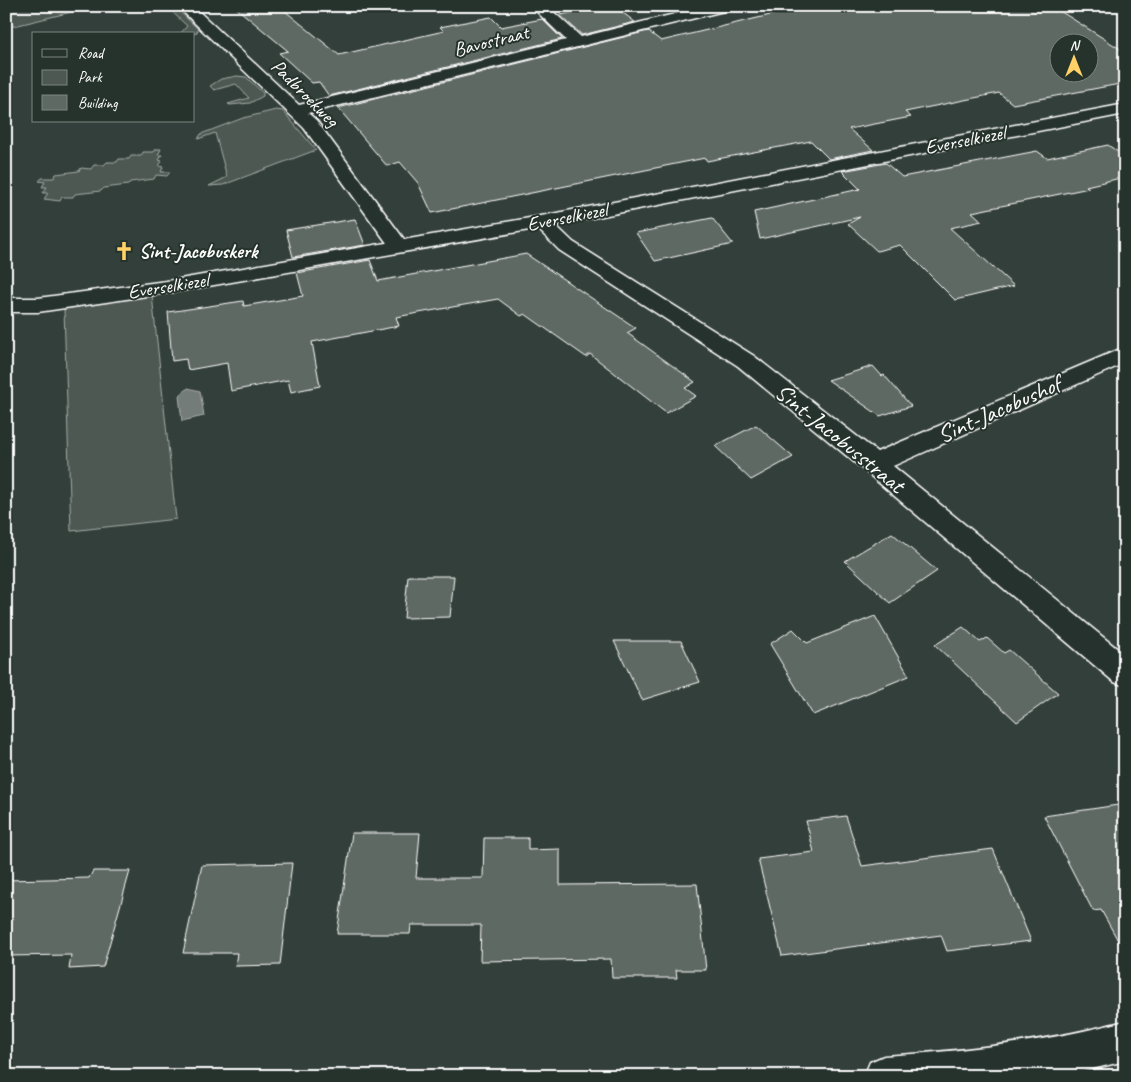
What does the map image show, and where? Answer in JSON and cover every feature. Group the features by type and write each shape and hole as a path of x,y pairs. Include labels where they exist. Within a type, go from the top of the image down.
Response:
{"street":[{"name":"Padbroekweg","path":"184,6 310,124 399,246"},
{"path":"538,6 577,42"},
{"name":"Bavostraat","path":"295,111 727,6"},
{"name":"Everselkiezel","path":"6,305 38,305 80,300 541,222 1125,109"},
{"name":"Sint-Jacobusstraat","path":"541,222 566,246 746,361 874,464 1125,673"},
{"name":"Sint-Jacobushof","path":"874,464 1125,354"},
{"path":"884,1076 967,1071 1090,1052 1125,1041"}],"green space":[{"path":"6,6 96,6 6,28"},
{"path":"166,6 174,6 198,29 197,32 182,32 187,26"},
{"path":"237,76 246,77 263,93 263,96 250,103 230,105 228,104 249,98 236,84 214,90 210,86 221,79"},
{"path":"276,110 283,111 316,150 223,185 209,186 227,177 215,133 198,139 201,134 243,118"},
{"path":"156,149 161,149 158,155 162,155 159,160 162,161 159,166 163,167 161,172 170,172 167,176 156,175 154,179 130,182 128,185 104,188 101,191 75,194 73,197 62,197 60,201 44,199 48,193 43,193 47,187 42,187 45,182 39,181 42,178 54,178 56,174 79,171 81,168 91,169 94,165 117,162 119,159 129,159 131,156 141,156 143,152 154,152"},
{"path":"152,295 176,519 71,531 64,309"}],"shaded area":[{"path":"188,388 200,391 204,416 182,421 179,396"}],"building":[{"path":"234,6 279,6 339,55 444,31 440,27 491,17 501,27 542,19 562,39 329,96 319,82 312,83 279,53 288,51"},
{"path":"614,6 635,22 582,35 560,15"},
{"path":"808,6 1052,6 1093,32 1048,32 1048,82 1098,82 1098,35 1125,52 1125,83 1013,104 999,93 905,112 911,117 849,129 873,150 829,159 811,141 707,161 705,158 432,213 418,183 400,162 387,166 338,108 648,31 661,41"},
{"path":"1108,145 1125,157 1125,177 1086,186 1089,188 972,212 982,221 950,228 1014,286 955,300 900,245 877,251 848,224 860,217 760,239 754,212 860,189 842,171 886,163 902,177 1037,151 1047,158"},
{"path":"712,218 733,244 655,261 636,233"},
{"path":"355,219 365,245 293,257 286,230"},
{"path":"526,254 636,328 627,333 695,382 685,388 696,396 666,413 590,354 586,357 525,314 521,316 498,299 396,317 399,326 312,342 320,386 291,392 288,380 231,391 227,363 188,370 186,359 172,361 168,312 243,301 244,306 303,296 297,273 370,260 378,281"},
{"path":"873,366 882,376 884,375 911,406 880,416 828,380"},
{"path":"756,425 793,457 751,480 715,446"},
{"path":"892,533 937,571 890,603 845,561"},
{"path":"408,576 454,576 450,617 404,618"},
{"path":"875,616 909,676 813,715 770,644 793,629 807,643"},
{"path":"963,627 980,642 987,638 1004,653 1009,650 1058,693 1017,722 935,645"},
{"path":"614,641 681,641 700,682 642,700"},
{"path":"1125,804 1125,953 1101,910 1093,911 1044,816"},
{"path":"846,816 862,866 993,849 1031,941 947,951 941,935 782,956 758,859 814,852 806,821"},
{"path":"352,833 420,833 416,878 483,878 484,838 528,838 528,850 560,849 560,885 697,884 706,970 676,970 677,978 612,978 611,959 480,961 481,925 411,925 410,934 337,934"},
{"path":"292,863 280,965 235,966 237,953 183,953 202,865"},
{"path":"93,871 130,871 103,967 69,969 71,955 6,956 6,880 89,878"}],"place":[{"name":"Sint-Jacobuskerk","path":"124,251"}]}
